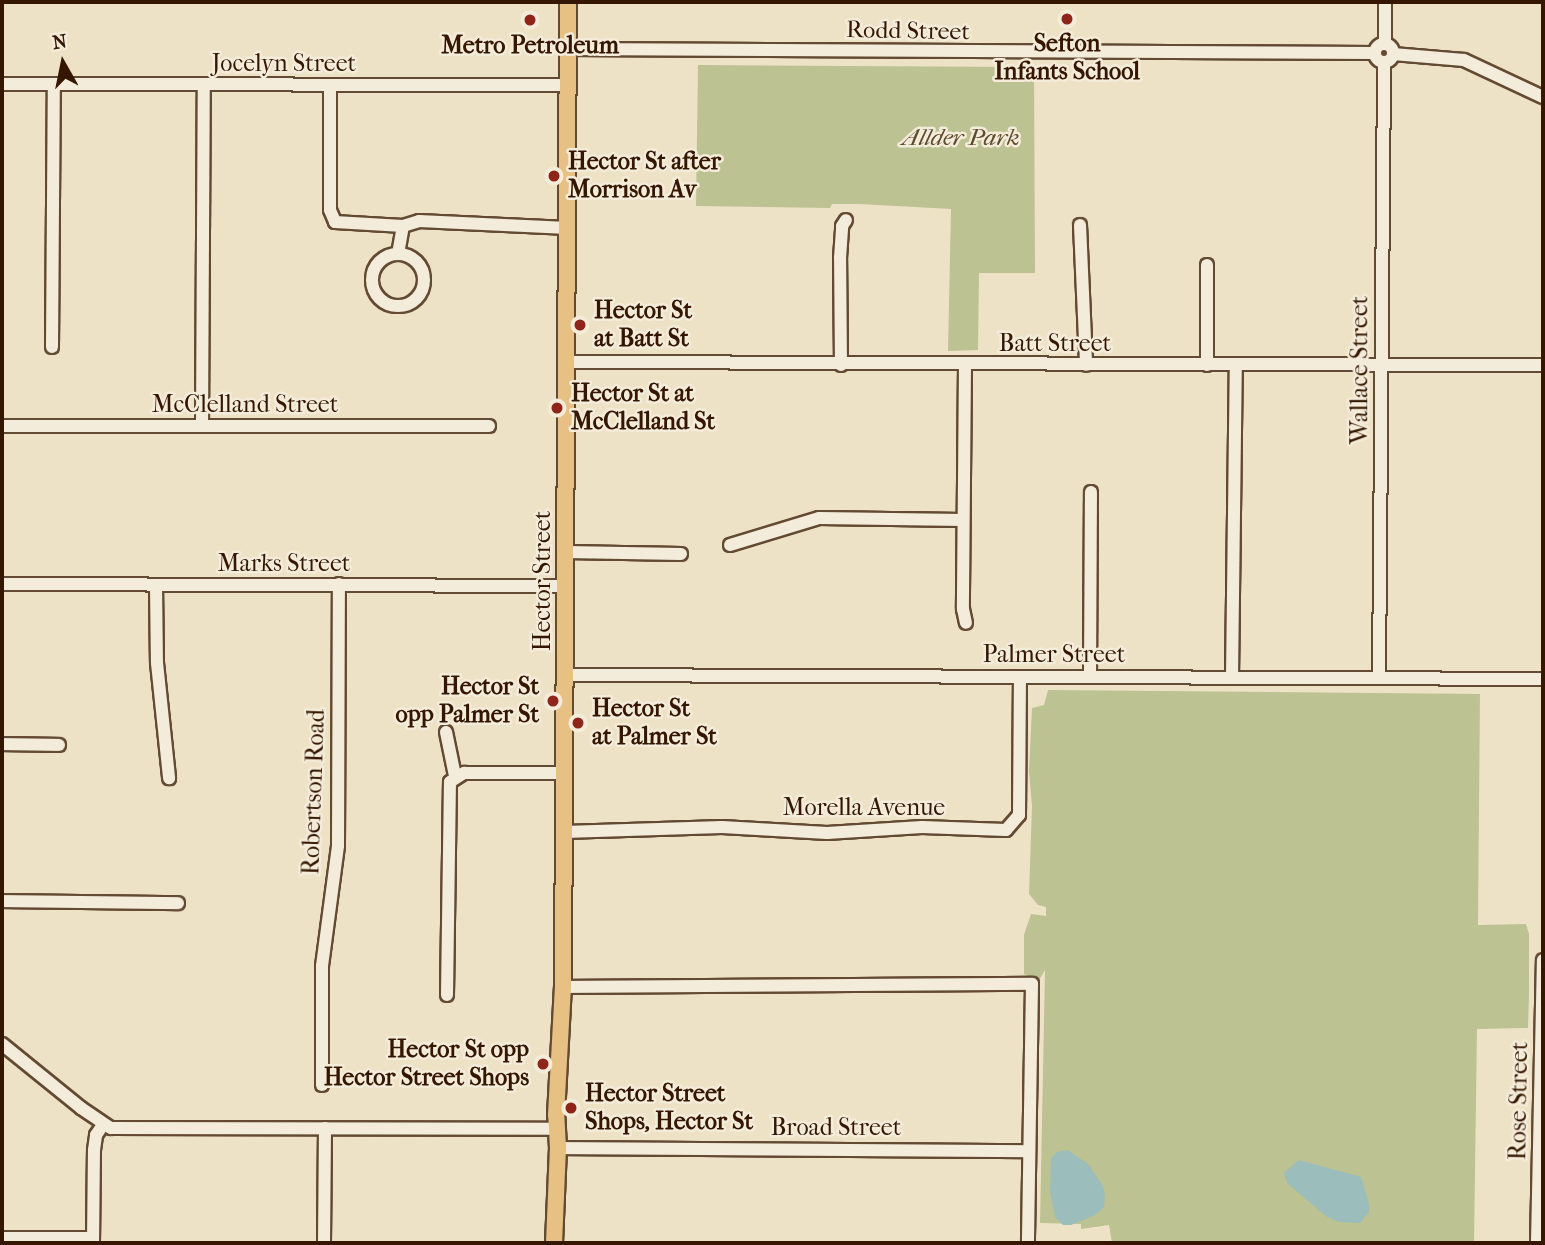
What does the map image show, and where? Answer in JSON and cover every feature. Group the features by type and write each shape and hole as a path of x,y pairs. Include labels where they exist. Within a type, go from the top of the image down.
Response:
{"main road":[{"name":"Hector Street","path":"554,1243 563,988 568,2"}],"street":[{"name":"Wallace Street","path":"1379,678 1385,2"},
{"name":"Rodd Street","path":"567,49 1384,53 1464,60 1543,101"},
{"name":"Jocelyn Street","path":"2,84 567,85"},
{"path":"52,347 54,84"},
{"path":"202,426 204,85"},
{"path":"330,85 331,218 339,223 387,223 403,226 419,221 568,228"},
{"path":"841,365 840,258 842,226 846,220"},
{"path":"1080,225 1086,365"},
{"path":"398,254 403,226"},
{"path":"398,254 419,264 424,280 422,291 414,300 398,306 387,303 378,296 372,280 378,264 387,256 398,254"},
{"path":"1207,265 1207,365"},
{"name":"Batt Street","path":"567,362 841,365 1543,365"},
{"path":"965,365 963,609 966,623"},
{"path":"1232,677 1236,366"},
{"name":"McClelland Street","path":"2,425 489,426"},
{"path":"1090,676 1091,492"},
{"path":"730,545 819,518 963,520"},
{"path":"566,552 681,554"},
{"name":"Marks Street","path":"2,584 566,586"},
{"name":"Robertson Road","path":"322,1085 321,966 338,846 339,584"},
{"path":"156,585 157,663 169,778"},
{"name":"Palmer Street","path":"565,675 1543,679"},
{"name":"Morella Avenue","path":"564,832 722,827 827,833 922,827 995,832 1006,830 1019,815 1020,677"},
{"path":"446,732 455,776 449,788 447,995"},
{"path":"2,744 59,745"},
{"path":"455,776 565,773"},
{"path":"2,901 178,903"},
{"name":"Rose Street","path":"1538,1243 1543,960"},
{"path":"563,988 1032,984 1028,1243"},
{"path":"2,1044 103,1125 124,1129 556,1129"},
{"path":"2,1238 93,1241 94,1150 96,1135 103,1125"},
{"path":"324,1243 325,1128"},
{"name":"Broad Street","path":"558,1149 1029,1151"}],"green space":[{"name":"Allder Park","path":"698,65 1034,67 1035,273 979,273 978,350 948,351 951,209 860,204 832,204 830,208 696,206"},
{"path":"1048,690 1480,694 1478,925 1526,924 1529,934 1529,995 1528,1028 1477,1029 1474,1243 1112,1243 1109,1225 1081,1229 1081,1224 1040,1223 1045,970 1039,980 1024,974 1024,935 1031,914 1046,916 1046,907 1038,905 1029,894 1032,806 1029,771 1032,708 1044,705"}],"water":[{"path":"1068,1150 1088,1164 1103,1186 1105,1195 1104,1207 1095,1215 1071,1225 1063,1225 1055,1217 1050,1192 1051,1158 1057,1152"},
{"path":"1299,1160 1361,1177 1369,1212 1360,1223 1339,1222 1327,1217 1287,1183 1284,1173"}],"place":[{"name":"Sefton Infants School","path":"1067,19"},
{"name":"Metro Petroleum","path":"530,20"},
{"name":"Hector St after Morrison Av","path":"554,176"},
{"name":"Hector St at Batt St","path":"580,325"},
{"name":"Hector St at McClelland St","path":"557,408"},
{"name":"Hector St opp Palmer St","path":"553,701"},
{"name":"Hector St at Palmer St","path":"578,723"},
{"name":"Hector St opp Hector Street Shops","path":"543,1064"},
{"name":"Hector Street Shops, Hector St","path":"571,1108"}]}
